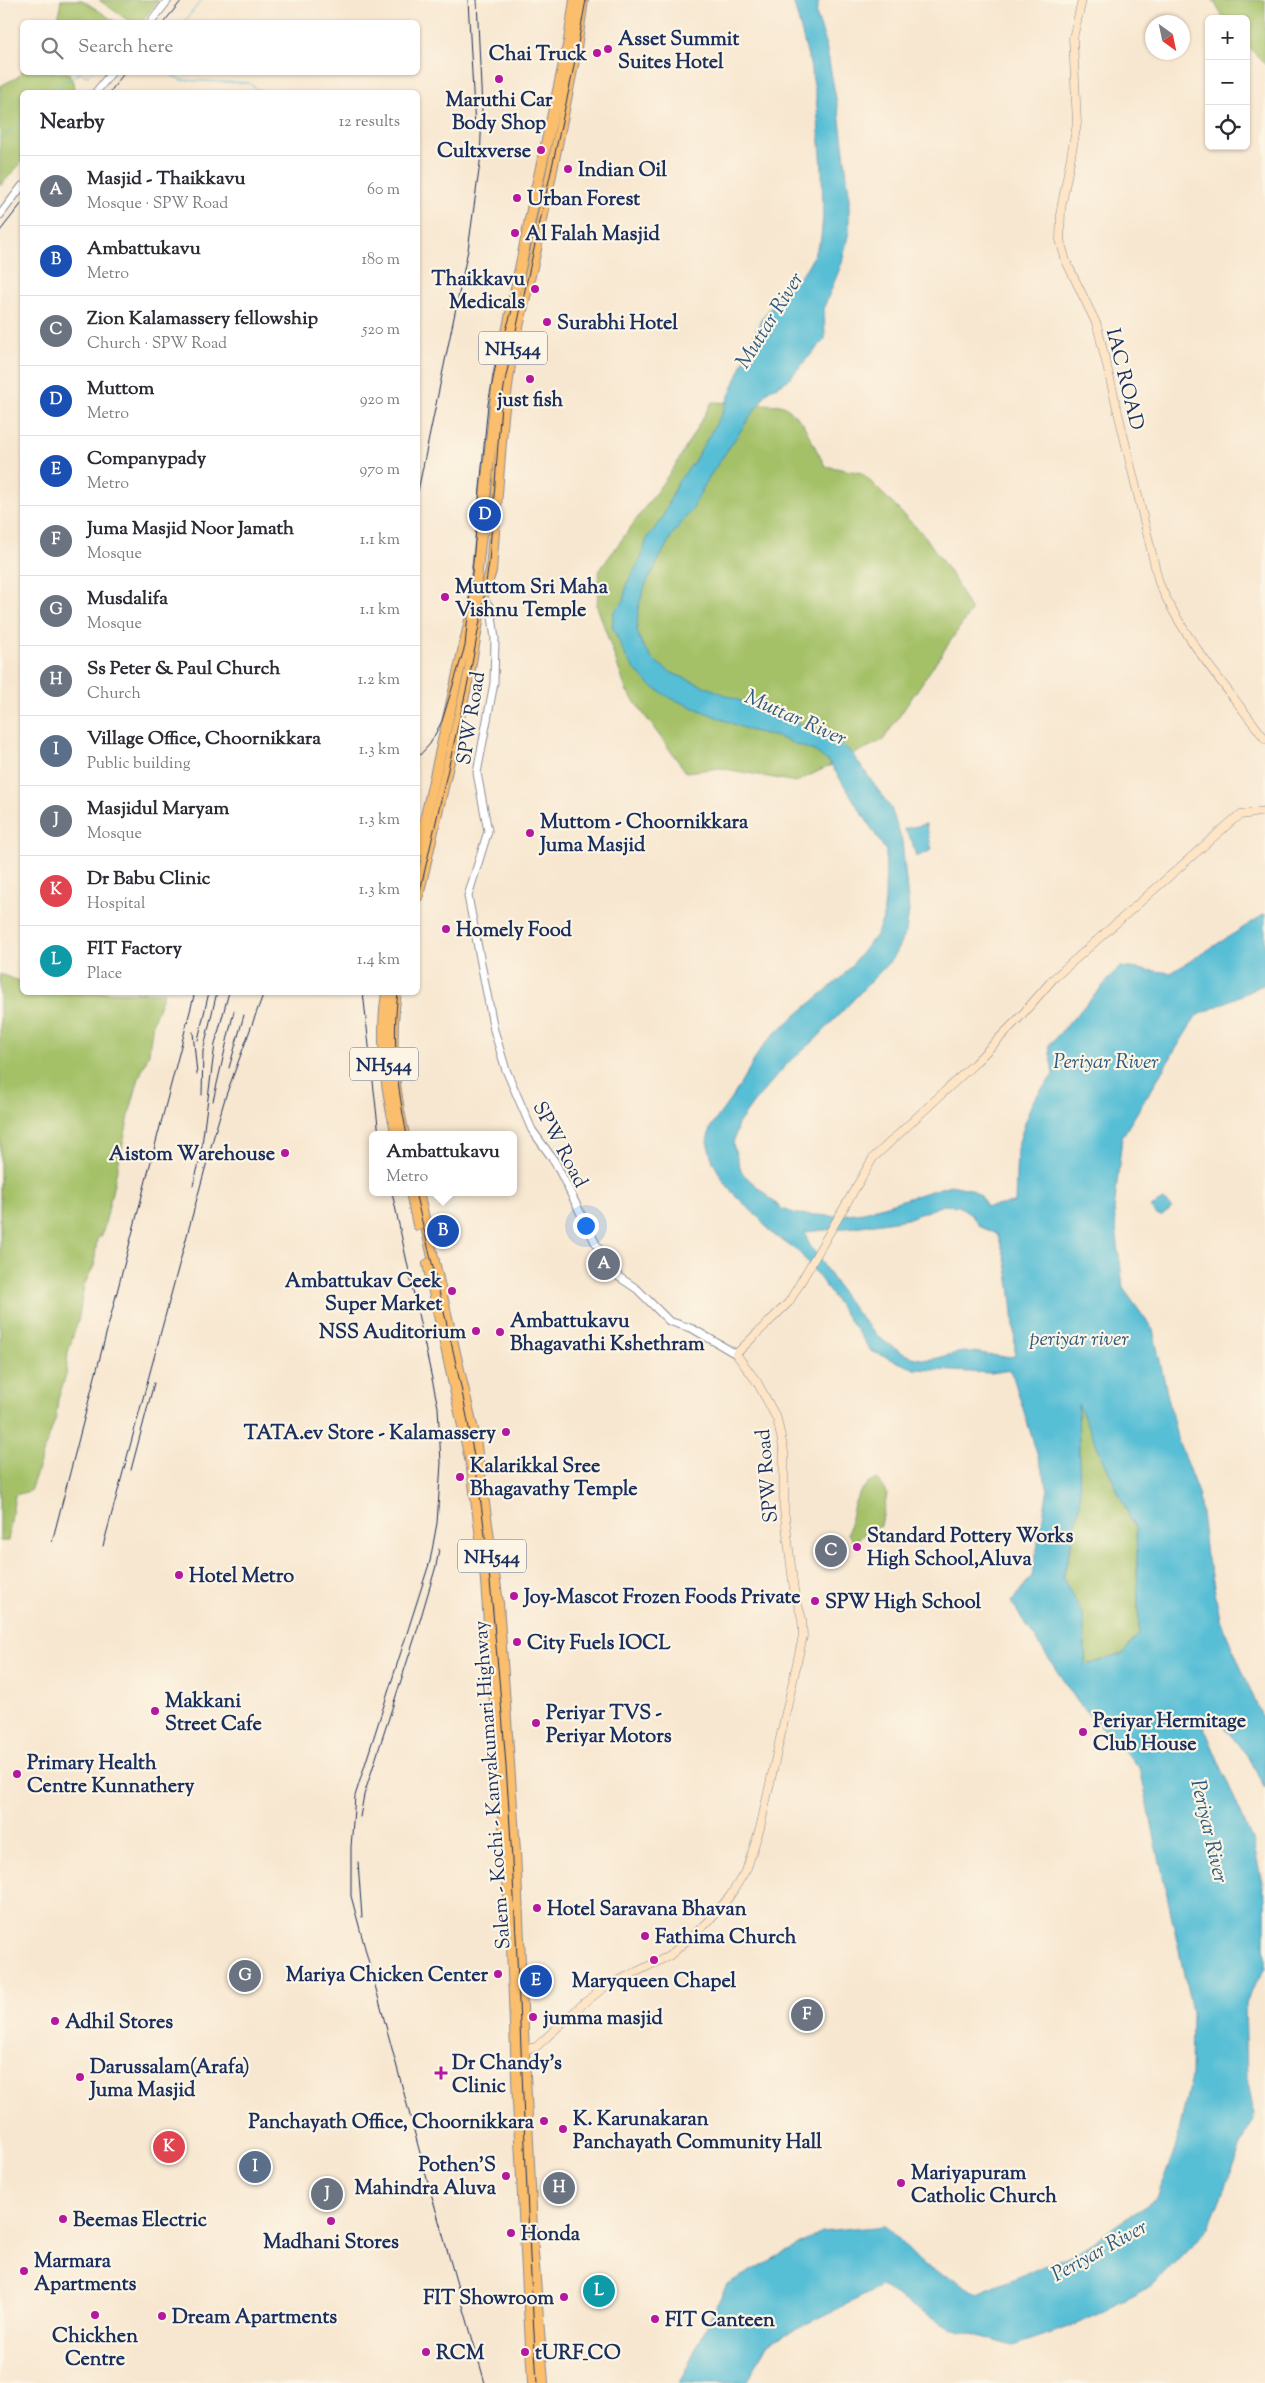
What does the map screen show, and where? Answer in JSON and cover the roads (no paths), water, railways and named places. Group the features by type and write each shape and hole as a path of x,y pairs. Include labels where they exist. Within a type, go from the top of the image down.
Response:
{"highway":[{"name":"NH544","path":"420,843 473,607 498,377 569,41 575,0"},
{"name":"NH544","path":"420,887 469,674 482,598 492,571 503,416 511,357 537,242 575,55 583,0"},
{"path":"526,238 537,242"},
{"name":"NH544","path":"387,995 383,1044 386,1084 396,1131"},
{"name":"NH544","path":"396,995 391,1041 403,1131"},
{"name":"Salem - Kochi - Kanyakumari Highway","path":"412,1196 472,1468 486,1576 512,1873 533,2383"},
{"name":"Salem - Kochi - Kanyakumari Highway","path":"419,1196 446,1309 479,1468 498,1603 533,2261 543,2383"}],"main road":[{"name":"IAC ROAD","path":"1082,0 1073,38 1077,124 1061,208 1060,240 1066,261 1097,325 1159,583 1169,606 1190,638 1265,739"},
{"path":"736,1354 789,1302 872,1158 974,1064 1020,1017 1053,979 1233,820 1241,815 1265,811"},
{"name":"SPW Road","path":"523,2050 536,2046 605,1987 669,1956 708,1923 730,1896 747,1868 760,1828 803,1636 802,1619 794,1590 784,1509 784,1452 777,1419 755,1378 736,1354"}],"street":[{"path":"153,20 168,0"},
{"path":"98,90 110,75"},
{"path":"0,215 20,189"},
{"name":"SPW Road","path":"482,598 490,604 495,625 494,683 477,773 488,831 468,896 494,1030 506,1070 532,1130 555,1162 597,1246 619,1277 636,1289 669,1321 693,1329 736,1354"}],"water":[{"name":"periyar river","path":"793,0 819,0 816,14 825,40 840,120 849,193 849,231 842,263 824,307 825,339 788,380 768,391 709,477 693,508 672,535 645,586 638,609 637,631 642,644 652,659 672,673 758,708 779,713 804,727 834,739 850,751 891,808 902,841 909,911 906,932 893,958 814,1041 787,1064 754,1102 738,1124 733,1144 742,1173 782,1209 797,1214 832,1216 864,1212 950,1185 971,1189 981,1196 987,1207 1015,1203 1017,1148 1032,1102 1053,1075 1049,1045 1120,967 1171,973 1265,914 1265,984 1196,1016 1122,1137 1114,1211 1123,1288 1153,1330 1177,1438 1199,1496 1206,1556 1211,1570 1220,1619 1265,1724 1265,1789 1250,1759 1216,1717 1204,1727 1253,1842 1265,1896 1265,1967 1245,2003 1247,2078 1254,2114 1209,2227 1153,2285 1081,2323 1013,2346 951,2328 881,2287 767,2344 747,2383 679,2383 727,2284 822,2232 885,2226 924,2266 951,2277 977,2294 1076,2253 1157,2198 1176,2146 1191,2077 1192,2012 1140,1768 1079,1704 1011,1602 1032,1576 1048,1489 1011,1370 991,1373 915,1369 871,1351 800,1253 770,1232 762,1221 733,1193 713,1162 707,1142 710,1128 737,1090 760,1050 775,1033 843,976 876,935 883,919 885,900 886,851 830,763 816,752 777,737 748,730 670,698 651,686 636,671 626,657 612,626 614,611 624,601 626,585 642,556 647,537 661,521 677,483 693,463 721,415 761,320 780,296 796,282 810,263 821,239 823,214 822,167 816,96 810,64","holes":["943,1205 959,1206 971,1214 979,1226 997,1234 1002,1246 1008,1276 1013,1310 1015,1356 1008,1357 966,1352 927,1360 903,1353 886,1343 871,1329 843,1295 809,1244 805,1232 907,1219","1078,1404 1136,1531 1139,1633 1123,1654 1086,1665 1083,1615 1063,1578 1080,1504"]},
{"path":"926,824 932,850 916,857 912,841 904,829"},
{"path":"1163,1200 1172,1208 1162,1216 1155,1215 1151,1207"}],"waterway":[{"path":"186,20 202,0"},
{"path":"52,90 76,75"},
{"path":"85,75 88,75"},
{"path":"172,75 181,80 249,83 258,90"},
{"path":"0,138 20,125"}],"railway":[{"path":"166,20 182,0"},
{"path":"468,0 475,128"},
{"path":"420,481 468,250 480,163 482,109 477,0"},
{"path":"420,891 471,669 482,610 489,562 501,405 506,376 572,76 586,0"},
{"path":"112,90 123,75"},
{"path":"0,231 20,206"},
{"path":"420,755 430,744 442,721 465,646 488,404 496,364 512,310"},
{"path":"52,1542 194,995"},
{"path":"198,1040 208,995"},
{"path":"202,1095 203,1051 216,995"},
{"path":"193,1185 200,1160 215,1044 228,995"},
{"path":"103,1546 215,1132 226,1095 263,995"},
{"path":"363,995 379,1131"},
{"path":"398,995 395,1028 396,1064 406,1131"},
{"path":"213,1101 234,1011"},
{"path":"229,1068 244,1015"},
{"path":"193,1032 197,1074"},
{"path":"393,1196 438,1407 441,1463 437,1523 430,1561 355,1796 351,1847 351,1896 427,2179 485,2383"},
{"path":"416,1196 454,1354 467,1418 478,1479 488,1565 499,1679 512,1855 537,2383"},
{"path":"131,1470 154,1383"},
{"path":"360,1817 364,1795 416,1634 436,1566 439,1549"},
{"path":"358,1862 362,1917"}],"place":[{"name":"Asset Summit Suites Hotel","path":"608,49"},
{"name":"Chai Truck","path":"597,53"},
{"name":"Maruthi Car Body Shop","path":"499,79"},
{"name":"Cultxverse","path":"541,150"},
{"name":"Indian Oil","path":"568,169"},
{"name":"Urban Forest","path":"517,198"},
{"name":"Al Falah Masjid","path":"515,233"},
{"name":"Thaikkavu Medicals","path":"535,289"},
{"name":"Surabhi Hotel","path":"547,322"},
{"name":"just fish","path":"530,379"},
{"name":"Muttom","path":"485,515"},
{"name":"Muttom Sri Maha Vishnu Temple","path":"445,597"},
{"name":"Muttom - Choornikkara Juma Masjid","path":"530,833"},
{"name":"Homely Food","path":"446,929"},
{"name":"Aistom Warehouse","path":"285,1153"},
{"name":"Ambattukavu","path":"443,1231"},
{"name":"Masjid - Thaikkavu","path":"604,1264"},
{"name":"Ambattukav Ceek Super Market","path":"452,1291"},
{"name":"NSS Auditorium","path":"476,1331"},
{"name":"Ambattukavu Bhagavathi Kshethram","path":"500,1332"},
{"name":"TATA.ev Store - Kalamassery","path":"506,1432"},
{"name":"Kalarikkal Sree Bhagavathy Temple","path":"460,1477"},
{"name":"Standard Pottery Works High School,Aluva","path":"857,1547"},
{"name":"Zion Kalamassery fellowship","path":"831,1551"},
{"name":"Hotel Metro","path":"179,1575"},
{"name":"Joy-Mascot Frozen Foods Private","path":"514,1596"},
{"name":"SPW High School","path":"815,1601"},
{"name":"City Fuels IOCL","path":"517,1642"},
{"name":"Makkani Street Cafe","path":"155,1711"},
{"name":"Periyar TVS - Periyar Motors","path":"536,1723"},
{"name":"Periyar Hermitage Club House","path":"1083,1732"},
{"name":"Primary Health Centre Kunnathery","path":"17,1774"},
{"name":"Hotel Saravana Bhavan","path":"537,1908"},
{"name":"Fathima Church","path":"645,1936"},
{"name":"Maryqueen Chapel","path":"654,1960"},
{"name":"Mariya Chicken Center","path":"498,1974"},
{"name":"Musdalifa","path":"245,1976"},
{"name":"Companypady","path":"536,1981"},
{"name":"Juma Masjid Noor Jamath","path":"807,2015"},
{"name":"jumma masjid","path":"533,2017"},
{"name":"Adhil Stores","path":"55,2021"},
{"name":"Dr Chandy's Clinic","path":"441,2073"},
{"name":"Darussalam(Arafa) Juma Masjid","path":"80,2077"},
{"name":"Panchayath Office, Choornikkara","path":"544,2121"},
{"name":"K. Karunakaran Panchayath Community Hall","path":"563,2129"},
{"name":"Dr Babu Clinic","path":"169,2147"},
{"name":"Village Office, Choornikkara","path":"255,2167"},
{"name":"Pothen'S Mahindra Aluva","path":"506,2176"},
{"name":"Mariyapuram Catholic Church","path":"901,2183"},
{"name":"Ss Peter & Paul Church","path":"559,2188"},
{"name":"Masjidul Maryam","path":"327,2194"},
{"name":"Beemas Electric","path":"63,2219"},
{"name":"Madhani Stores","path":"331,2221"},
{"name":"Honda","path":"511,2233"},
{"name":"Marmara Apartments","path":"24,2271"},
{"name":"FIT Factory","path":"599,2291"},
{"name":"FIT Showroom","path":"564,2297"},
{"name":"Chickhen Centre","path":"95,2315"},
{"name":"Dream Apartments","path":"162,2316"},
{"name":"FIT Canteen","path":"655,2319"},
{"name":"RCM","path":"426,2352"},
{"name":"tURF_CO","path":"525,2352"}],"water label":[{"name":"Muttar River","path":"769,320"},
{"name":"Muttar River","path":"796,717"},
{"name":"Periyar River","path":"1106,1061"},
{"name":"Periyar River","path":"1210,1831"},
{"name":"Periyar River","path":"1099,2250"}]}
